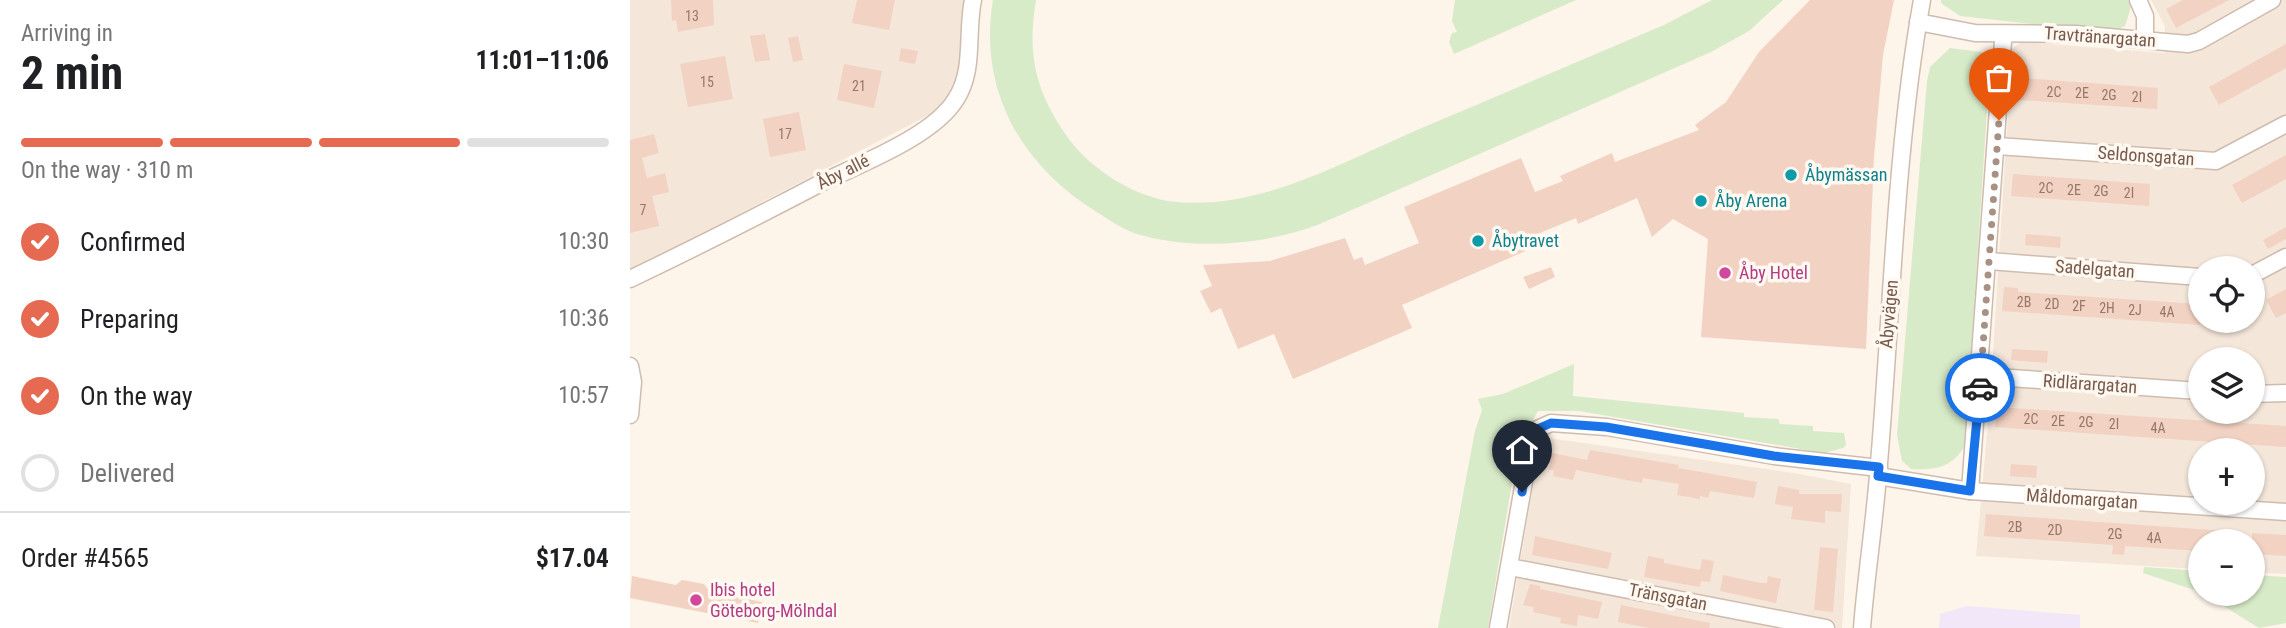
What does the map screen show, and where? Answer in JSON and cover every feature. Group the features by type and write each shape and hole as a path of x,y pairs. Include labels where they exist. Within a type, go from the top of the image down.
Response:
{"street":[{"name":"Åby allé","path":"630,279 848,170 915,134 945,114 956,100 965,79 973,0"},
{"name":"Åbyvägen","path":"1862,628 1879,472 1889,300 1922,0"},
{"path":"2138,0 2146,16 2145,40"},
{"name":"Travtränargatan","path":"1918,22 1975,33 2013,32 2188,44 2199,41 2272,0"},
{"path":"1970,491 1981,376 2003,41 2007,34"},
{"name":"Seldonsgatan","path":"1997,146 2216,161 2286,124"},
{"path":"2265,268 2286,257"},
{"name":"Sadelgatan","path":"1989,261 2188,275"},
{"path":"630,366 633,382 630,415"},
{"name":"Ridlärargatan","path":"1981,376 2188,390"},
{"path":"2265,394 2286,393"},
{"name":"Måldomargatan","path":"1510,567 1533,431 1551,423 1606,427 1879,472 1970,491 2286,512"},
{"path":"1498,628 1510,567"},
{"name":"Tränsgatan","path":"1510,567 1826,628"}],"shaded area":[{"path":"630,0 966,0 961,66 954,87 938,110 630,271"},
{"path":"2151,0 2286,0 2286,574 2265,573 2265,529 2188,529 2188,568 1976,556 1990,402 2012,49 2021,42 2165,53 2165,26"},
{"path":"1541,437 1794,473 1851,484 1842,628 1509,628"},
{"path":"1967,606 2080,615 2080,628 1939,628 1940,614"}],"green space":[{"path":"993,0 1036,0 1033,55 1041,87 1055,118 1087,159 1115,180 1146,195 1177,202 1209,202 1241,198 1304,180 1664,25 1712,0 1783,0 1749,31 1711,52 1320,224 1253,241 1205,244 1159,239 1126,229 1095,211 1046,171 1026,147 999,94 992,64 990,33"},
{"path":"1455,0 1576,0 1454,54 1449,42 1452,33 1457,32 1452,21"},
{"path":"1941,0 2128,0 2131,7 2125,26 2113,31 2093,31 1960,16 1941,3"},
{"path":"1950,48 1981,52 1990,65 1965,446 1954,459 1942,466 1911,469 1902,461 1897,435 1927,81 1930,67"},
{"path":"1574,364 1573,396 1744,413 1744,417 1778,419 1780,424 1813,426 1813,431 1844,433 1846,445 1824,453 1579,411 1538,411 1518,446 1488,628 1438,628 1475,431 1482,410 1478,399 1503,394"},
{"path":"2144,567 2188,570 2188,588 2143,573"},
{"path":"2265,576 2286,577 2286,623 2259,628 2224,606 2265,606"}],"building":[{"path":"671,0 713,0 714,25 678,32 676,20 672,21"},
{"path":"857,0 895,0 889,30 852,23"},
{"path":"1810,0 1894,0 1883,55 1874,157 1866,349 1701,337 1708,239 1673,219 1652,237 1637,198 1578,224 1576,218 1535,235 1539,245 1402,305 1412,328 1293,379 1274,334 1238,349 1221,308 1211,313 1200,291 1212,286 1203,265 1270,261 1345,238 1354,260 1362,257 1365,265 1419,243 1404,207 1521,158 1535,192 1563,181 1560,176 1612,153 1615,162 1699,130 1695,125 1726,102 1759,52"},
{"path":"2183,0 2229,0 2176,28 2166,9"},
{"path":"765,34 770,60 755,62 750,36"},
{"path":"798,36 803,60 793,62 788,38"},
{"path":"2286,44 2286,68 2219,105 2209,87"},
{"path":"901,48 918,51 915,64 899,61"},
{"path":"725,56 733,99 688,107 680,64"},
{"path":"844,64 882,71 874,108 837,100"},
{"path":"2020,78 2158,88 2157,109 2019,100"},
{"path":"799,112 806,150 770,157 763,119"},
{"path":"654,134 659,153 642,158 647,178 665,173 669,192 652,196 659,226 630,233 630,140"},
{"path":"2286,155 2286,179 2242,203 2232,185"},
{"path":"2013,174 2150,184 2149,206 2011,196"},
{"path":"2286,227 2286,239 2268,249 2263,240"},
{"path":"2026,234 2061,237 2060,248 2025,245"},
{"path":"1551,267 1555,277 1529,289 1523,277"},
{"path":"2004,287 2018,288 2018,292 2188,303 2188,324 2002,311"},
{"path":"2286,289 2286,313 2276,318 2266,300"},
{"path":"2012,349 2048,351 2047,363 2011,360"},
{"path":"1997,407 2188,420 2188,424 2286,426 2286,447 2265,446 2265,438 2188,438 2188,440 1995,427"},
{"path":"1590,450 1757,482 1754,498 1710,491 1708,498 1700,496 1700,499 1677,495 1679,484 1643,478 1642,483 1576,470 1573,480 1553,476 1554,470 1549,470 1552,453 1587,460"},
{"path":"2011,464 2037,466 2036,478 2010,476"},
{"path":"1778,486 1799,490 1799,494 1842,494 1841,512 1825,511 1825,523 1791,519 1793,507 1775,504"},
{"path":"1986,514 2198,529 2188,529 2188,550 2125,546 2124,555 2112,554 2113,545 1984,536"},
{"path":"2265,534 2286,535 2286,556 2265,555"},
{"path":"1535,536 1612,553 1608,569 1532,555"},
{"path":"1820,547 1838,549 1833,612 1814,610"},
{"path":"1648,556 1664,559 1664,563 1700,570 1702,559 1714,561 1710,582 1701,581 1700,587 1644,577"},
{"path":"1723,575 1761,583 1767,583 1768,576 1781,579 1776,603 1720,591"},
{"name":"Ibis hotel Göteborg-Mölndal","path":"632,576 676,585 682,580 704,584 709,591 762,602 758,623 630,598"},
{"path":"1530,584 1540,586 1540,589 1602,602 1598,619 1578,615 1577,626 1560,623 1561,618 1533,612 1534,607 1523,605"},
{"path":"1621,605 1710,623 1709,628 1649,628 1618,622"}],"way so far":[{"path":"1980,388 1999,120"}],"place":[{"name":"Åbymässan","path":"1791,175"},
{"name":"Åby Arena","path":"1701,201"},
{"name":"Åbytravet","path":"1478,241"},
{"name":"Åby Hotel","path":"1725,273"},
{"name":"Ibis hotel Göteborg-Mölndal","path":"696,600"}],"route":[{"path":"1522,492 1533,431 1536,427 1551,423 1606,427 1774,456 1879,467 1878,476 1947,485 1970,491 1980,388"}]}
